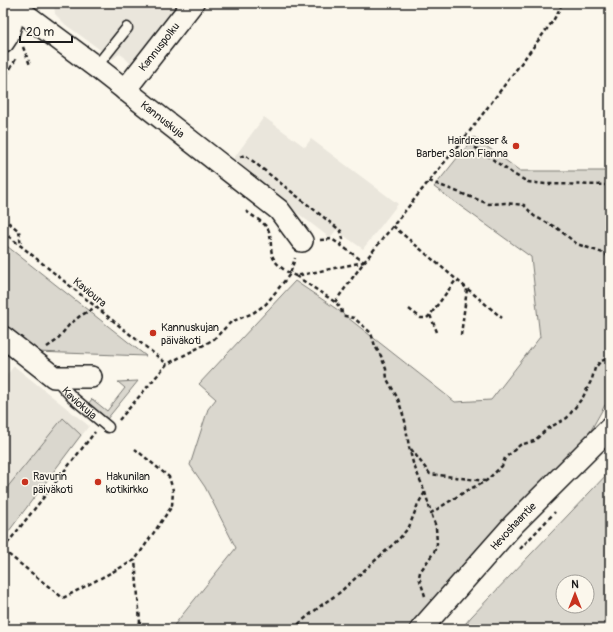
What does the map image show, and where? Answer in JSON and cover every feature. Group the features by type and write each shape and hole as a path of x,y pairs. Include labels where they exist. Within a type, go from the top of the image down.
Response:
{"main road":[{"path":"11,8 7,36 13,44"}],"street":[{"name":"Kannuspolku","path":"125,90 193,3"},
{"name":"Kannuskuja","path":"11,8 96,68 279,210 302,241"},
{"name":"Kaviokuja","path":"3,337 54,377 91,378"},
{"name":"Hevoshaantie","path":"421,629 514,524 610,428"}],"lane":[{"path":"96,68 127,28"},
{"name":"Kaviokuja","path":"54,377 72,398 108,427"}],"path":[{"path":"335,302 364,262 463,140 553,21 562,3"},
{"path":"13,44 30,66"},
{"path":"463,140 484,152 513,174 528,182 545,184 610,184"},
{"path":"429,181 489,204 505,203 524,205 534,216 557,228 577,244 606,254 610,261"},
{"path":"242,208 267,228 270,235 272,254 275,261 290,274 296,276 335,302 341,308 342,313 345,316 354,318 371,333 375,346 386,369 387,379 398,399 405,421 413,463 425,492 436,527 437,544 434,552 420,572 419,577 426,597"},
{"path":"3,218 19,232 22,246"},
{"path":"393,226 502,318"},
{"name":"Kavioura","path":"3,232 167,364"},
{"path":"135,449 169,477 173,490 172,506 135,560 63,598 3,549 98,428 116,424 167,364 214,339 231,322 259,309 266,304 290,274 302,241 332,239 364,262"},
{"path":"296,276 364,262"},
{"path":"409,309 421,318 427,318 456,280"},
{"path":"461,334 468,289"},
{"path":"27,356 45,349 56,342 69,325 80,316 96,307"},
{"path":"430,315 437,332"},
{"path":"431,513 466,491 486,481 502,466 506,458 520,445 534,441 547,428 567,418 583,397 592,379 594,368 600,362 610,357"},
{"path":"409,447 430,474 486,481"},
{"path":"293,629 339,593 399,539 409,527 418,504 425,492"},
{"path":"518,551 560,507"},
{"path":"135,560 140,622 135,629"}],"shaded area":[{"path":"54,3 179,3 131,64 120,53 113,59 66,25 55,14"},
{"path":"264,117 305,147 311,139 398,204 363,249 336,230 330,238 231,162"},
{"path":"474,137 520,171 610,171 610,401 605,405 586,439 407,629 171,629 236,548 205,487 190,465 208,409 216,399 199,384 295,281 338,310 455,402 491,400 540,337 531,257 434,187"},
{"path":"3,243 146,356 36,352 3,326"},
{"name":"Ravurin päiväkoti","path":"14,366 89,426 3,537 3,380"},
{"path":"138,381 107,419 88,404 92,399 107,411 125,388 118,382"},
{"path":"63,418 81,435 3,539 3,491"},
{"path":"610,471 610,629 461,629 471,617"}],"place":[{"name":"Hairdresser & Barber Salon Fianna","path":"516,146"},
{"name":"Kannuskujan päiväkoti","path":"153,333"},
{"name":"Ravurin päiväkoti","path":"25,482"},
{"name":"Hakunilan kotikirkko","path":"98,482"}]}
